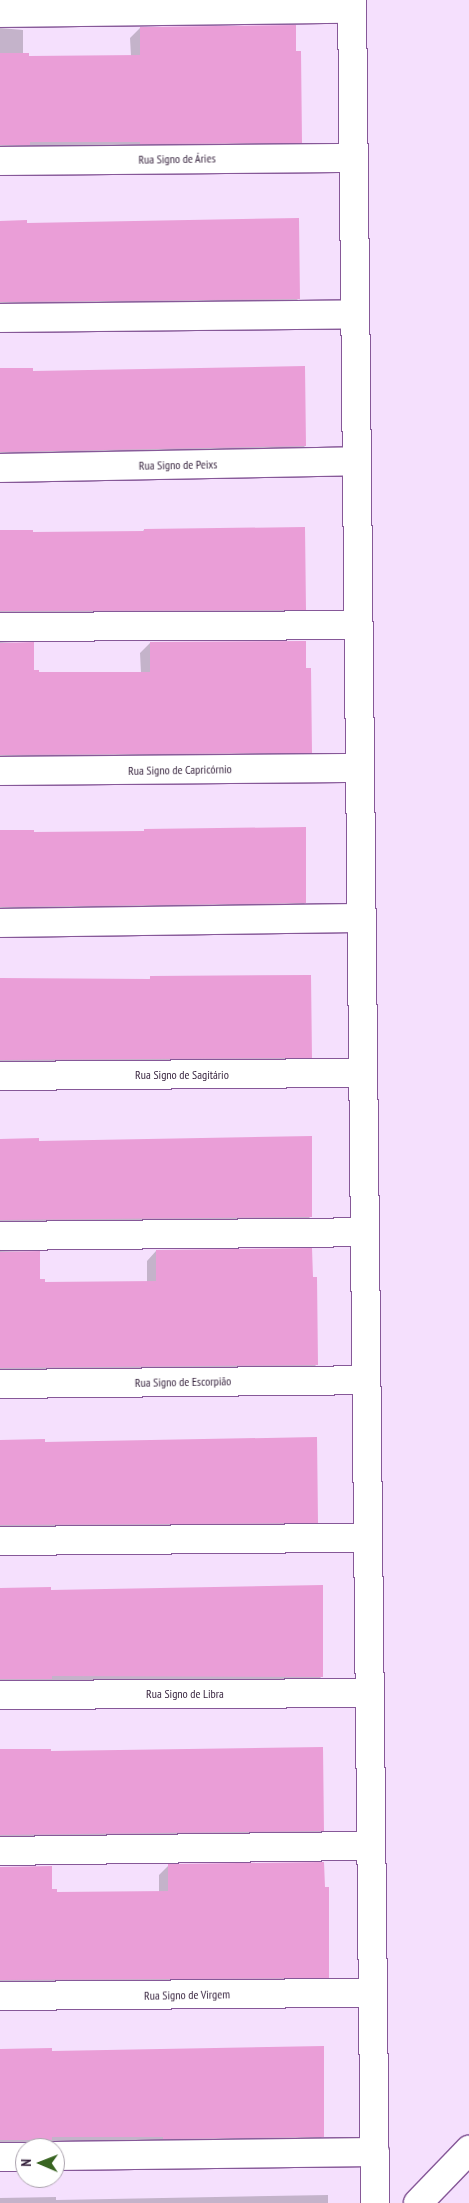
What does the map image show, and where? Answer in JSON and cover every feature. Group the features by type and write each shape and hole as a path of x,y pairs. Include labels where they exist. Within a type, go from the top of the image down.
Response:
{"street":[{"path":"0,13 352,4 375,2203"},
{"name":"Rua Signo de Áries","path":"0,161 353,158"},
{"path":"0,318 355,314"},
{"name":"Rua Signo de Peixs","path":"0,468 356,461"},
{"path":"0,627 358,625"},
{"name":"Rua Signo de Capricórnio","path":"0,771 360,768"},
{"path":"0,923 362,918"},
{"name":"Rua Signo de Sagitário","path":"0,1076 363,1073"},
{"path":"0,1236 365,1232"},
{"name":"Rua Signo de Escorpião","path":"0,1384 366,1380"},
{"path":"0,1541 368,1538"},
{"name":"Rua Signo de Libra","path":"0,1695 370,1693"},
{"path":"0,1850 371,1846"},
{"name":"Rua Signo de Virgem","path":"0,1996 373,1993"},
{"path":"418,2203 469,2150"},
{"path":"65,2156 375,2152"},
{"path":"0,2157 15,2157"}],"building":[{"path":"296,25 296,51 301,51 302,143 140,144 140,142 30,142 30,145 0,145 0,53 29,53 29,56 140,55 140,27"},
{"path":"299,218 300,299 0,302 0,221 27,220 27,223"},
{"path":"305,366 306,446 0,452 0,368 33,368 33,371"},
{"path":"305,527 306,610 0,611 0,530 33,530 33,532 144,531 144,529"},
{"path":"306,641 306,668 311,668 312,753 0,755 0,643 34,642 34,670 39,670 39,672 150,672 150,642"},
{"path":"306,827 306,903 0,907 0,830 34,830 34,832 144,831 144,829"},
{"path":"311,975 312,1058 0,1060 0,978 150,979 150,976"},
{"path":"312,1136 312,1217 0,1220 0,1139 39,1138 39,1141"},
{"path":"312,1248 313,1277 317,1277 318,1365 0,1368 0,1252 40,1251 40,1279 45,1279 45,1282 156,1281 156,1250"},
{"path":"317,1437 318,1523 0,1525 0,1440 45,1439 45,1442"},
{"path":"323,1585 323,1677 52,1676 52,1679 0,1679 0,1588 51,1587 51,1590"},
{"path":"323,1747 324,1831 0,1835 0,1749 51,1749 51,1751"},
{"path":"324,1862 325,1887 329,1887 329,1978 0,1980 0,1867 52,1866 52,1889 57,1889 57,1892 168,1891 168,1864"},
{"path":"324,2046 324,2137 163,2139 163,2137 52,2137 0,2140 0,2049 52,2048 52,2051"}]}
